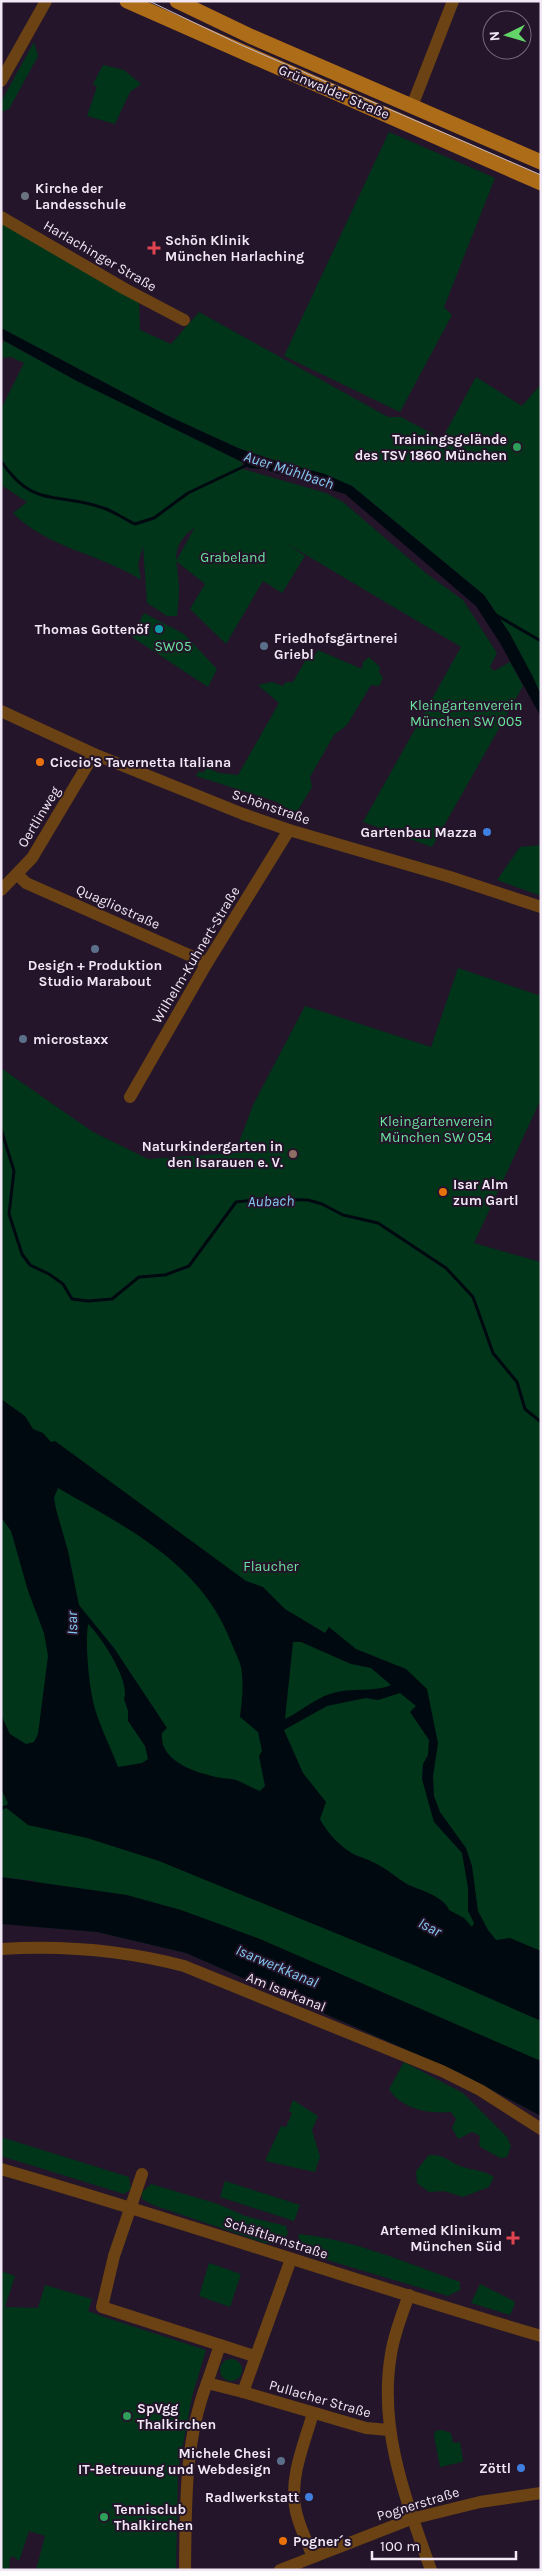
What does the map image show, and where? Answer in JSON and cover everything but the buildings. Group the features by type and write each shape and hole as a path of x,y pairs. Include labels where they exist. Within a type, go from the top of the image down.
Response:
{"main road":[{"name":"Grünwalder Straße","path":"127,1 541,183"},
{"name":"Grünwalder Straße","path":"176,1 250,36 541,162"}],"street":[{"path":"1,81 46,1"},
{"path":"412,106 453,1"},
{"name":"Harlachinger Straße","path":"1,217 125,289 184,320"},
{"name":"Schönstraße","path":"1,711 94,754 176,788 290,830 442,874 541,907"},
{"name":"Oertlinweg","path":"1,890 18,875 46,837 94,754"},
{"name":"Wilhelm-Kuhnert-Straße","path":"130,1097 208,963 290,830"},
{"name":"Quagliostraße","path":"18,875 26,883 208,963"},
{"name":"Am Isarkanal","path":"1,1949 39,1947 97,1949 146,1956 184,1966 442,2070 480,2090 541,2129"},
{"name":"Schäftlarnstraße","path":"1,2168 130,2206 291,2259 541,2336"},
{"path":"142,2174 114,2256 102,2307 254,2356"},
{"path":"242,2392 291,2259"},
{"path":"409,2295 391,2354 387,2391 389,2430 412,2519 431,2570"},
{"path":"185,2570 188,2476 198,2410 220,2345"},
{"name":"Pullacher Straße","path":"207,2383 366,2428 389,2430"},
{"path":"313,2413 297,2468 294,2496 297,2516 313,2557"},
{"name":"Pognerstraße","path":"280,2570 412,2519 480,2502 541,2493"}],"green space":[{"path":"34,42 38,56 9,109 1,112 1,102"},
{"path":"103,65 124,70 141,84 130,92 115,124 87,116 97,87 93,84"},
{"path":"389,132 495,178 444,307 452,315 400,412 284,356"},
{"path":"1,223 139,301 140,330 171,344 199,312 388,417 401,417 442,439 476,377 522,406 541,384 541,695 510,634 484,595 352,486 238,448 166,415 1,328"},
{"path":"4,341 77,381 242,462 243,469 326,493 343,502 427,574 463,600 497,653 490,667 494,671 510,662 523,686 432,847 363,822 461,647 286,543 305,556 282,593 263,581 226,644 190,609 205,584 177,561 179,598 177,616 167,616 147,603 143,546 138,565 141,580 109,563 58,543 27,525 13,513 27,502 1,485 1,409 24,363 11,357 1,358 1,347","holes":["195,527 177,560 181,541"]},
{"name":"SW05","path":"144,613 184,634 217,669 208,687 132,637"},
{"path":"318,650 362,669 363,662 369,657 380,667 379,672 383,678 379,686 371,685 347,725 334,735 310,777 312,787 295,815 277,802 196,776 199,771 203,773 207,768 219,773 238,775 279,703 258,685 272,682 283,686 286,682 293,682 305,661 312,659"},
{"path":"541,845 541,896 497,880 520,847"},
{"name":"Flaucher","path":"458,968 541,996 541,1099 474,1243 541,1262 541,2116 460,2073 186,1953 97,1932 30,1926 35,1881 1,1877 1,1068 93,1132 148,1159 235,1153 253,1105 305,1006 431,1047"},
{"path":"404,2062 463,2093 507,2137 511,2146 507,2157 500,2158 479,2146 480,2136 472,2132 458,2139 452,2128 456,2119 451,2112 416,2109 394,2096 389,2089"},
{"path":"293,2100 318,2116 312,2130 320,2157 315,2172 265,2161 281,2126 286,2127 292,2113 289,2111"},
{"path":"1,2137 129,2177 131,2189 124,2194 1,2156"},
{"path":"429,2155 444,2157 458,2165 494,2177 489,2187 463,2197 444,2191 429,2192 417,2183 416,2171"},
{"path":"225,2181 300,2205 294,2221 220,2197"},
{"path":"151,2184 218,2204 245,2216 286,2226 288,2233 282,2244 265,2243 153,2205 142,2199 142,2192"},
{"path":"299,2234 340,2241 401,2260 460,2282 460,2290 448,2296 310,2255 297,2247"},
{"path":"209,2263 241,2274 230,2307 199,2296"},
{"path":"1,2271 15,2276 5,2307 38,2308 45,2285 92,2299 88,2311 206,2350 192,2397 178,2471 176,2570 36,2570 45,2536 29,2531 19,2561 13,2556 10,2558 9,2570 1,2570"},
{"path":"480,2284 514,2301 515,2304 510,2315 471,2303"},
{"path":"231,2359 239,2362 242,2370 239,2378 231,2381 223,2378 220,2370 223,2362"},
{"path":"442,2430 451,2433 453,2443 460,2442 462,2462 440,2467 434,2436 435,2431"}],"water":[{"name":"Auer Mühlbach","path":"1,328 166,415 238,448 269,459 325,474 352,486 484,595 510,634 533,677 541,695 541,717 500,643 476,606 345,494 263,469 249,468 242,462 77,381 3,340"},
{"name":"Isar","path":"1,1399 25,1416 33,1429 43,1433 51,1442 55,1441 246,1581 263,1587 285,1609 325,1633 329,1627 356,1649 406,1669 427,1689 438,1743 433,1777 434,1796 440,1812 466,1848 472,1866 478,1911 488,1930 496,1940 510,1938 541,1951 541,2021 416,1966 159,1861 87,1838 28,1825 5,1807 8,1803 1,1789 1,1715 10,1734 26,1744 34,1742 38,1734 48,1656 44,1633 28,1591 11,1531 1,1517","holes":["58,1488 135,1533 181,1569 201,1590 218,1614 240,1664 242,1673 243,1685 240,1717 258,1732 262,1751 259,1756 265,1786 260,1791 236,1780 218,1778 188,1768 172,1758 166,1751 162,1733 167,1728 114,1648 79,1605 68,1551 54,1498","88,1624 100,1638 119,1671 125,1691 124,1699 128,1711 128,1721 145,1746 148,1759 142,1763 118,1767 95,1709 88,1667","293,1642 301,1642 351,1664 371,1668 391,1685 330,1694 316,1700 285,1719","400,1693 416,1706 410,1712 429,1740 428,1755 423,1764 422,1779 434,1822 462,1853 468,1888 468,1911 474,1923 472,1927 464,1918 449,1910 437,1897 407,1884 379,1865 347,1850 331,1835 320,1819 326,1802 303,1773 284,1730 327,1706 366,1698 378,1700"]},
{"name":"Isarwerkkanal","path":"1,1877 127,1895 181,1910 260,1939 541,2061 541,2116 460,2073 186,1953 97,1932 1,1924"}],"waterway":[{"name":"Auer Mühlbach","path":"1,461 24,487 36,493 103,508 135,524 154,518 188,493 249,464"},
{"path":"496,615 541,641"},
{"name":"Aubach","path":"1,1129 14,1171 9,1214 22,1254 30,1265 49,1274 63,1284 72,1299 88,1301 112,1299 139,1277 165,1275 189,1266 236,1202 262,1199 308,1200 322,1204 343,1215 378,1223 446,1268 473,1297 493,1353 517,1382 525,1409 541,1422"},
{"path":"1,1808 5,1807"}],"tram line":[{"path":"149,1 241,45 541,175"}],"place":[{"name":"Kirche der Landesschule","path":"25,196"},
{"name":"Schön Klinik München Harlaching","path":"154,248"},
{"name":"Trainingsgelände des TSV 1860 München","path":"517,447"},
{"name":"Thomas Gottenöf","path":"159,629"},
{"name":"Friedhofsgärtnerei Griebl","path":"264,646"},
{"name":"Ciccio'S Tavernetta Italiana","path":"40,762"},
{"name":"Gartenbau Mazza","path":"487,832"},
{"name":"Design + Produktion Studio Marabout","path":"95,949"},
{"name":"microstaxx","path":"23,1039"},
{"name":"Naturkindergarten in den Isarauen e. V.","path":"293,1154"},
{"name":"Isar Alm zum Gartl","path":"443,1192"},
{"name":"Artemed Klinikum München Süd","path":"513,2238"},
{"name":"SpVgg Thalkirchen","path":"127,2416"},
{"name":"Michele Chesi IT-Betreuung und Webdesign","path":"281,2461"},
{"name":"Zöttl","path":"521,2468"},
{"name":"Radlwerkstatt","path":"309,2497"},
{"name":"Tennisclub Thalkirchen","path":"104,2517"},
{"name":"Pogner´s","path":"283,2541"}],"park label":[{"name":"Grabeland","path":"233,557"},
{"name":"Kleingartenverein München SW 005","path":"466,714"},
{"name":"Kleingartenverein München SW 054","path":"436,1130"}]}
